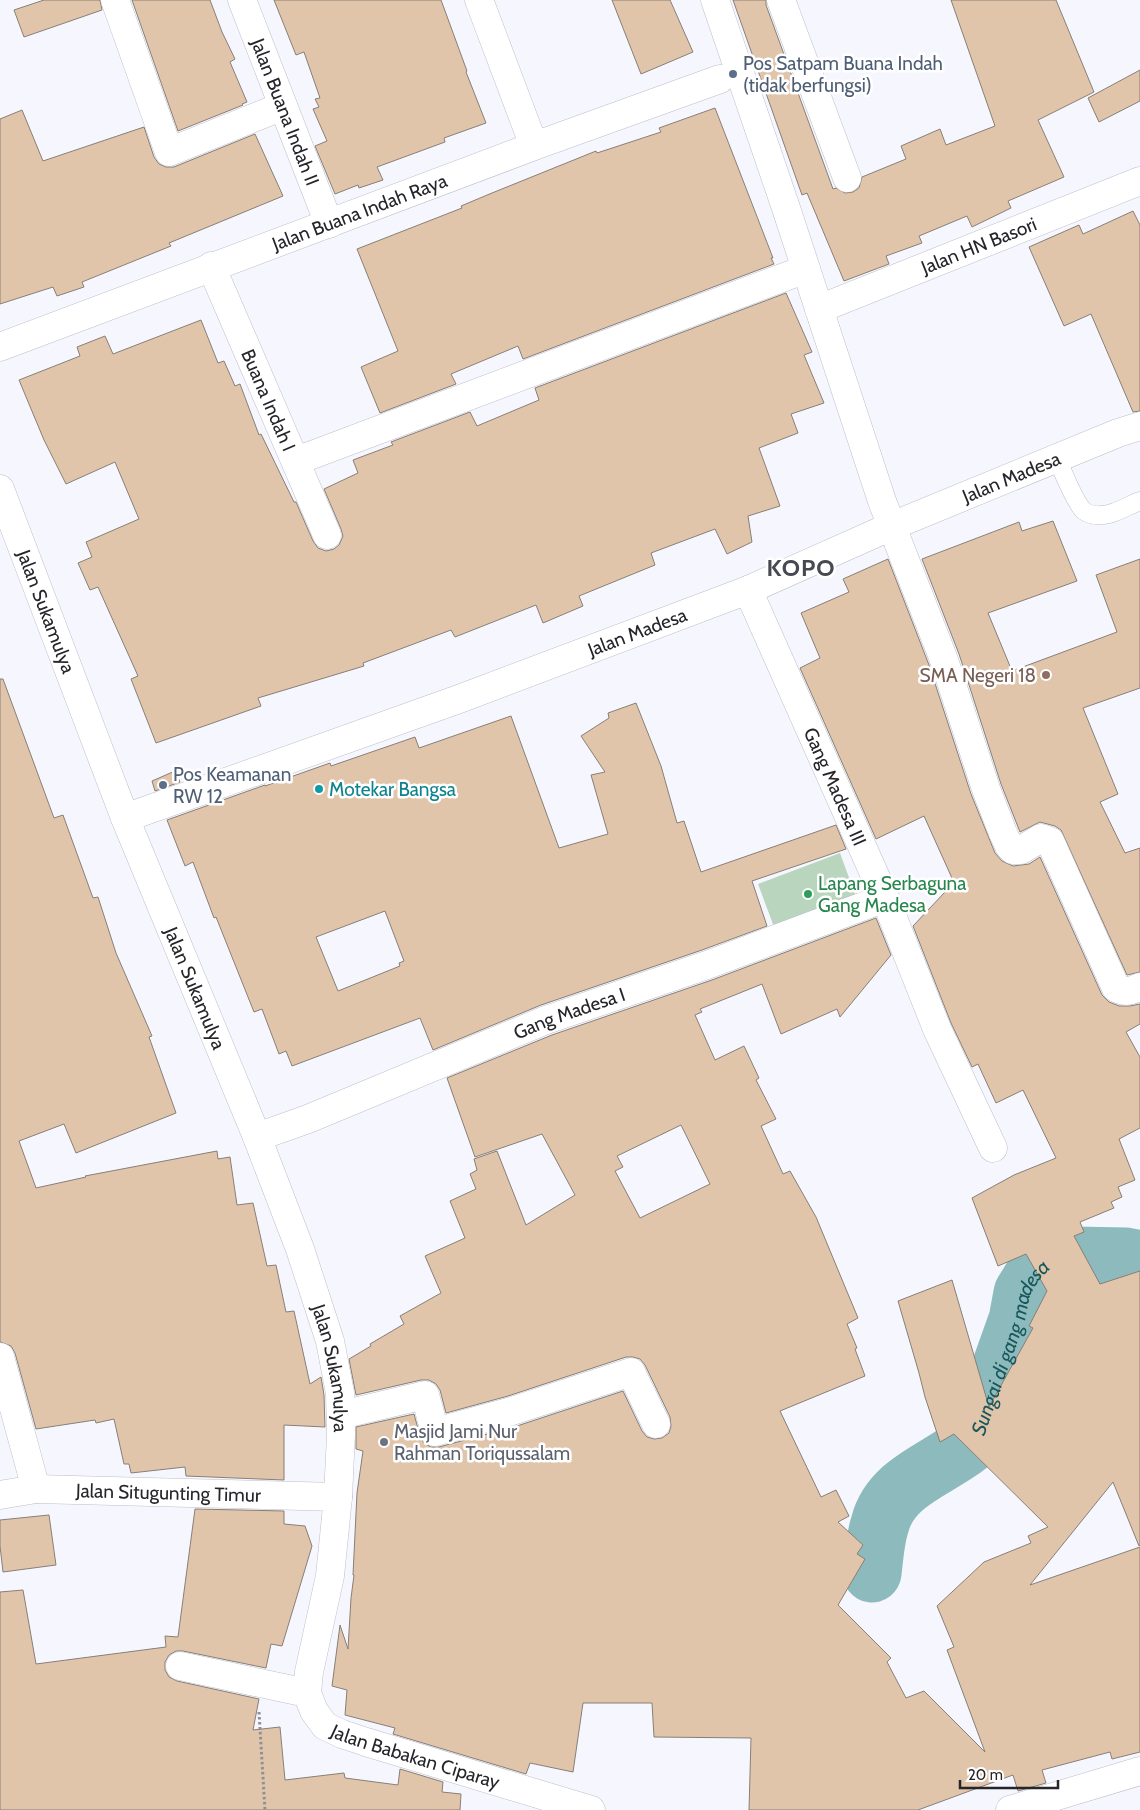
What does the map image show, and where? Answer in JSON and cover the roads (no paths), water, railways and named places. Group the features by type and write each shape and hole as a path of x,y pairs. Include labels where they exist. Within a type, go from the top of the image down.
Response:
{"street":[{"path":"115,0 169,152 283,106"},
{"name":"Jalan Buana Indah II","path":"242,0 329,224"},
{"path":"479,0 534,146"},
{"path":"715,0 892,526 944,660 986,789 1009,846 1012,850 1021,850 1042,838 1050,841 1116,988 1122,992 1140,987"},
{"path":"780,0 847,178"},
{"path":"732,48 720,79 748,94"},
{"name":"Jalan Buana Indah Raya","path":"0,347 210,266 329,224 534,146 720,79"},
{"name":"Jalan HN Basori","path":"819,309 1140,181"},
{"name":"Buana Indah I","path":"210,266 327,535"},
{"path":"296,461 806,270"},
{"name":"Jalan Madesa","path":"126,818 459,699 748,590 892,526 1140,426"},
{"name":"Jalan Sukamulya","path":"0,489 126,818 257,1137 300,1249 330,1341 340,1393 338,1497"},
{"name":"Gang Madesa III","path":"748,590 885,898 937,1029 993,1148"},
{"name":"Gang Madesa I","path":"257,1137 308,1119 546,1020 707,966 885,898"},
{"path":"0,1357 36,1489"},
{"path":"340,1415 426,1396 435,1432 512,1411 631,1372 656,1424"},
{"name":"Jalan Situgunting Timur","path":"0,1495 36,1489 338,1497"},
{"path":"180,1666 307,1693 309,1672 330,1576 338,1497"},
{"name":"Jalan Babakan Ciparay","path":"307,1693 314,1711 325,1726 342,1734 591,1810"},
{"path":"1010,1810 1140,1770"}],"lane":[{"path":"1057,458 1082,510 1100,515 1113,513 1140,500"}],"waterway":[{"name":"Sungai di gang madesa","path":"872,1573 880,1524 886,1508 896,1495 907,1484 950,1458 976,1438 1018,1320 1023,1293 1034,1275 1044,1265 1057,1259 1073,1256 1126,1257 1140,1260"}],"place":[{"name":"Pos Satpam Buana Indah (tidak berfungsi)","path":"733,74"},
{"name":"SMA Negeri 18","path":"1046,675"},
{"name":"Pos Keamanan RW 12","path":"163,785"},
{"name":"Motekar Bangsa","path":"319,789"},
{"name":"Lapang Serbaguna Gang Madesa","path":"808,894"},
{"name":"Masjid Jami Nur Rahman Toriqussalam","path":"384,1442"}],"district":[{"name":"KOPO","path":"801,567"}]}
